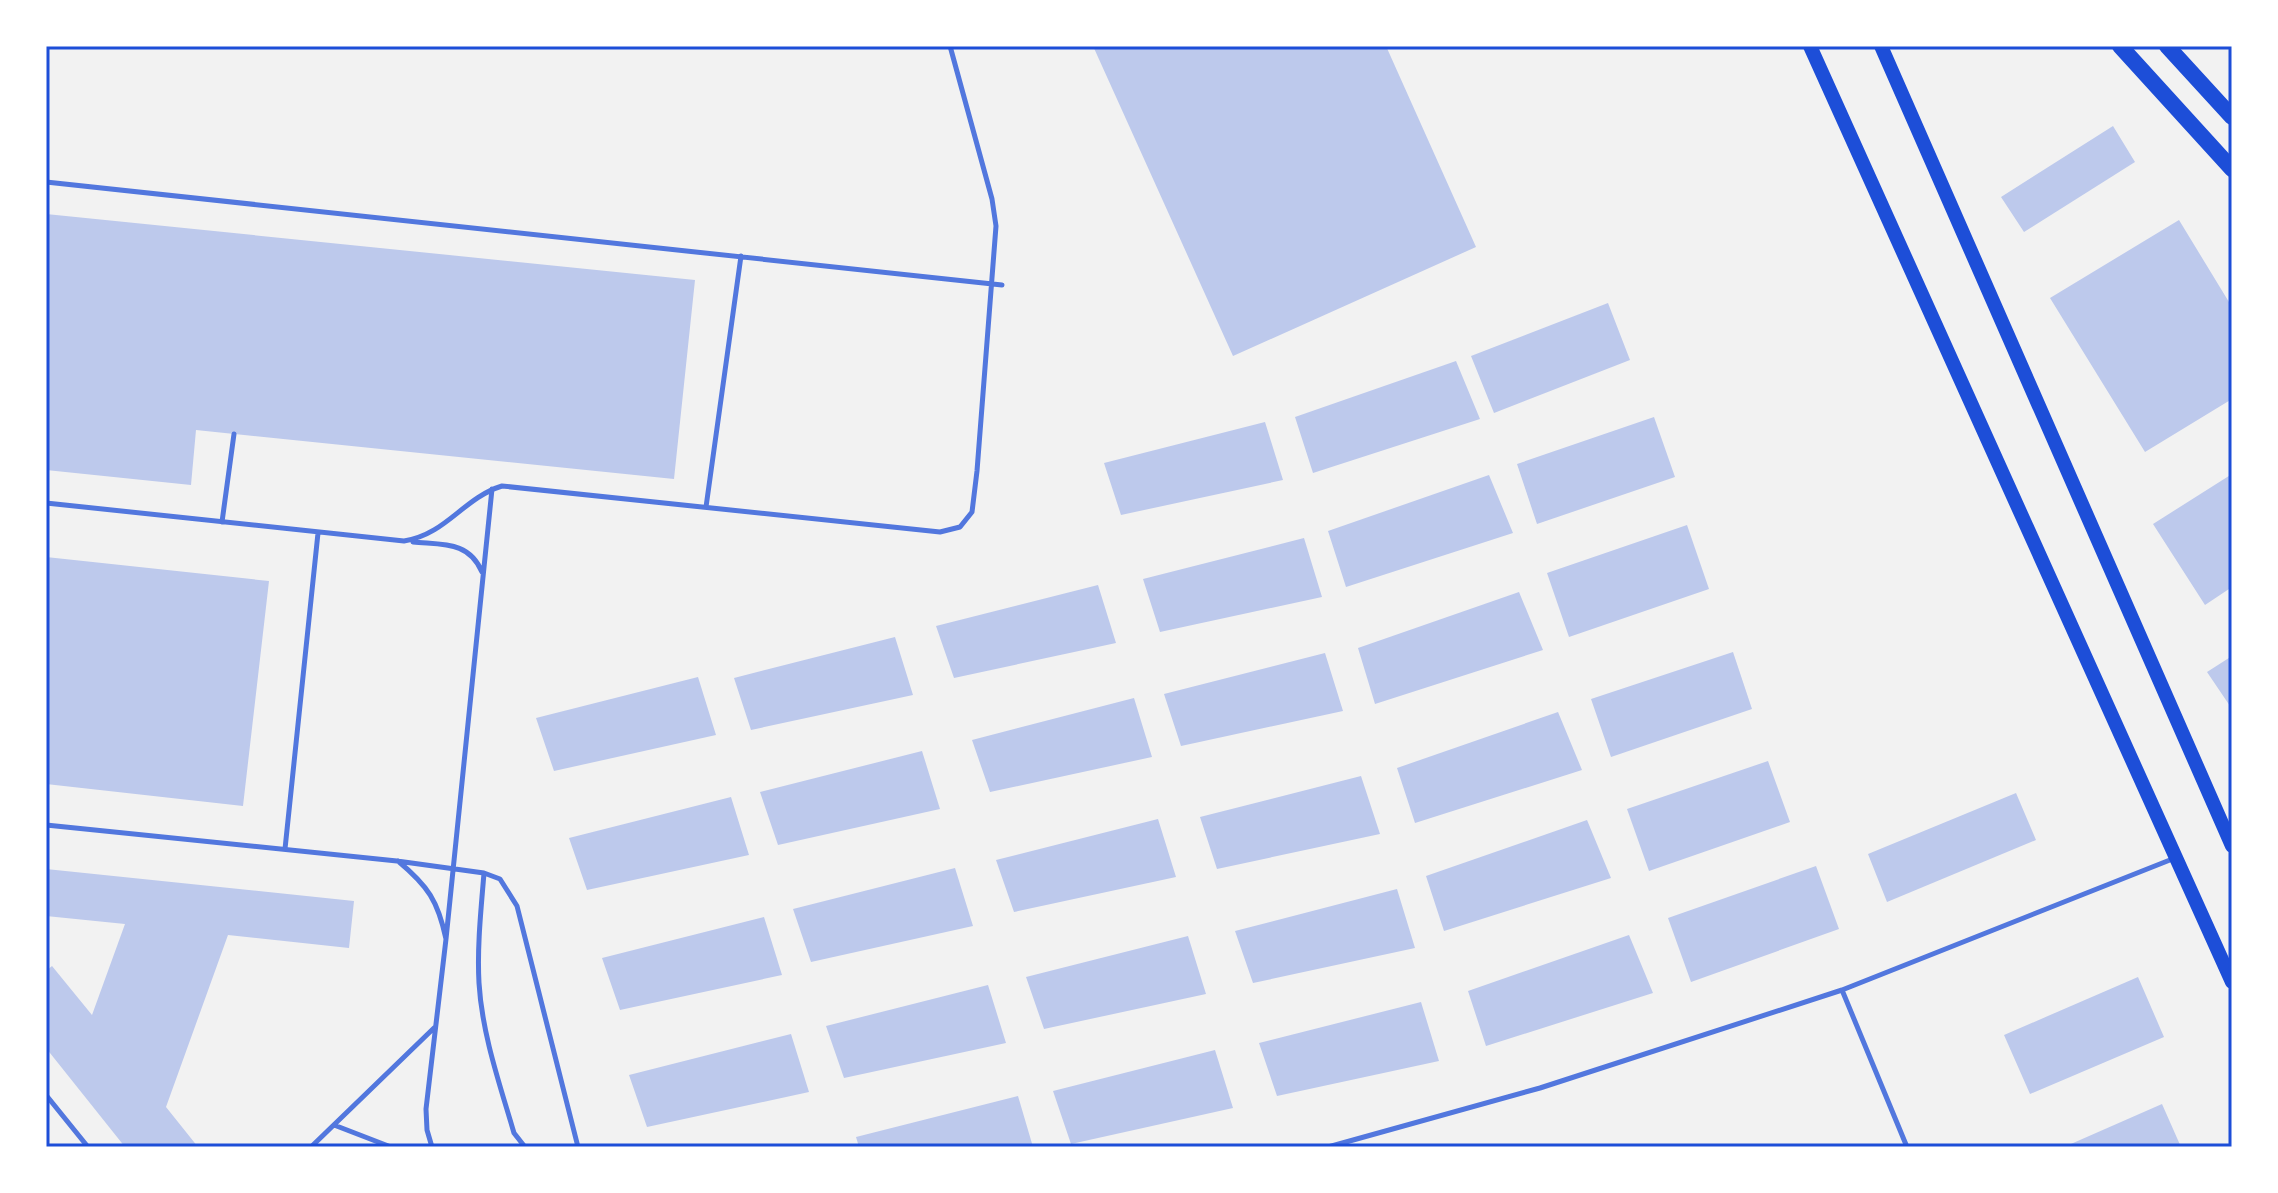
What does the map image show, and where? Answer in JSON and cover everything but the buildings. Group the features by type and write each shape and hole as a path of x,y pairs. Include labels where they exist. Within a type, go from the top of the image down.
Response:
{"highway":[{"path":"2120,46 2232,169"},
{"path":"2167,46 2232,117"}],"main road":[{"path":"1810,46 2232,982"},
{"path":"1881,46 2232,846"}],"lane":[{"path":"404,541 422,538 492,489 502,486 940,532 960,527 972,512 977,471 996,226 992,199 950,46"},
{"path":"46,182 1002,285"},
{"path":"706,507 741,256"},
{"path":"222,522 234,434"},
{"path":"432,1147 426,1109 492,489"},
{"path":"46,503 465,550 476,559 483,575"},
{"path":"285,849 318,533"},
{"path":"46,825 397,861 484,873 500,879 517,906 578,1147"},
{"path":"1328,1147 1540,1088 1842,990 2177,857"},
{"path":"397,861 419,879 434,899 441,912 446,939"},
{"path":"484,873 479,984 484,1023 514,1133 525,1147"},
{"path":"1842,990 1907,1147"},
{"path":"311,1147 435,1027"},
{"path":"46,1095 88,1147"},
{"path":"334,1125 391,1147"}]}
